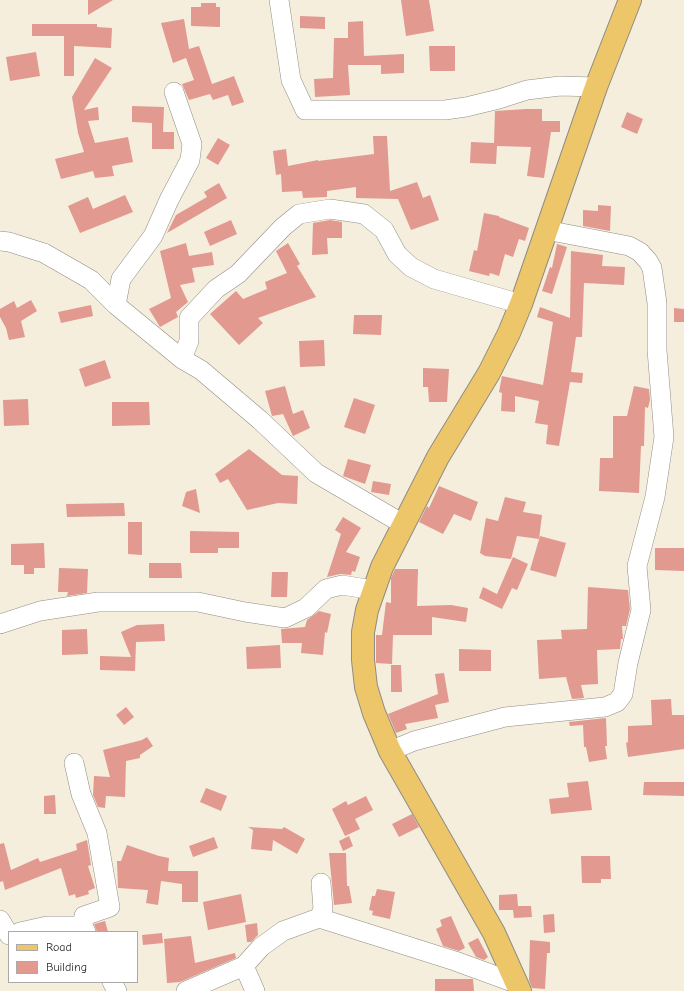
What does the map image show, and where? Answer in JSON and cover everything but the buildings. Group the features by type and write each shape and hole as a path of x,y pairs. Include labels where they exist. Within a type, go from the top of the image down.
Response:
{"main road":[{"path":"519,988 494,933 390,752 374,713 366,687 363,660 363,632 373,590 382,567 438,457 489,373 521,304 596,87 630,0"}],"street":[{"path":"279,0 291,80 305,110 445,110 493,101 527,90 560,86 596,87"},
{"path":"116,305 121,279 153,236 169,200 190,160 192,144 174,92"},
{"path":"182,359 189,341 189,318 216,289 238,274 282,227 299,214 330,209 364,214 384,230 398,254 411,267 434,279 521,304"},
{"path":"390,752 414,741 505,717 605,706 617,702 623,694 628,663 641,610 637,566 655,497 664,437 657,350 657,303 652,268 648,260 640,252 629,246 546,230"},
{"path":"0,241 9,242 44,253 91,280 116,305 182,359 201,370 260,420 316,473 403,524"},
{"path":"0,624 40,611 98,602 198,602 245,612 285,618 306,608 326,589 342,585 373,590"},
{"path":"24,931 47,926 85,929 84,916 110,907 97,833 81,794 74,763"},
{"path":"319,918 324,909 321,883"},
{"path":"186,991 244,966 261,947 283,931 319,918 455,961 519,988"},
{"path":"0,920 8,932"},
{"path":"244,966 255,991"}]}
